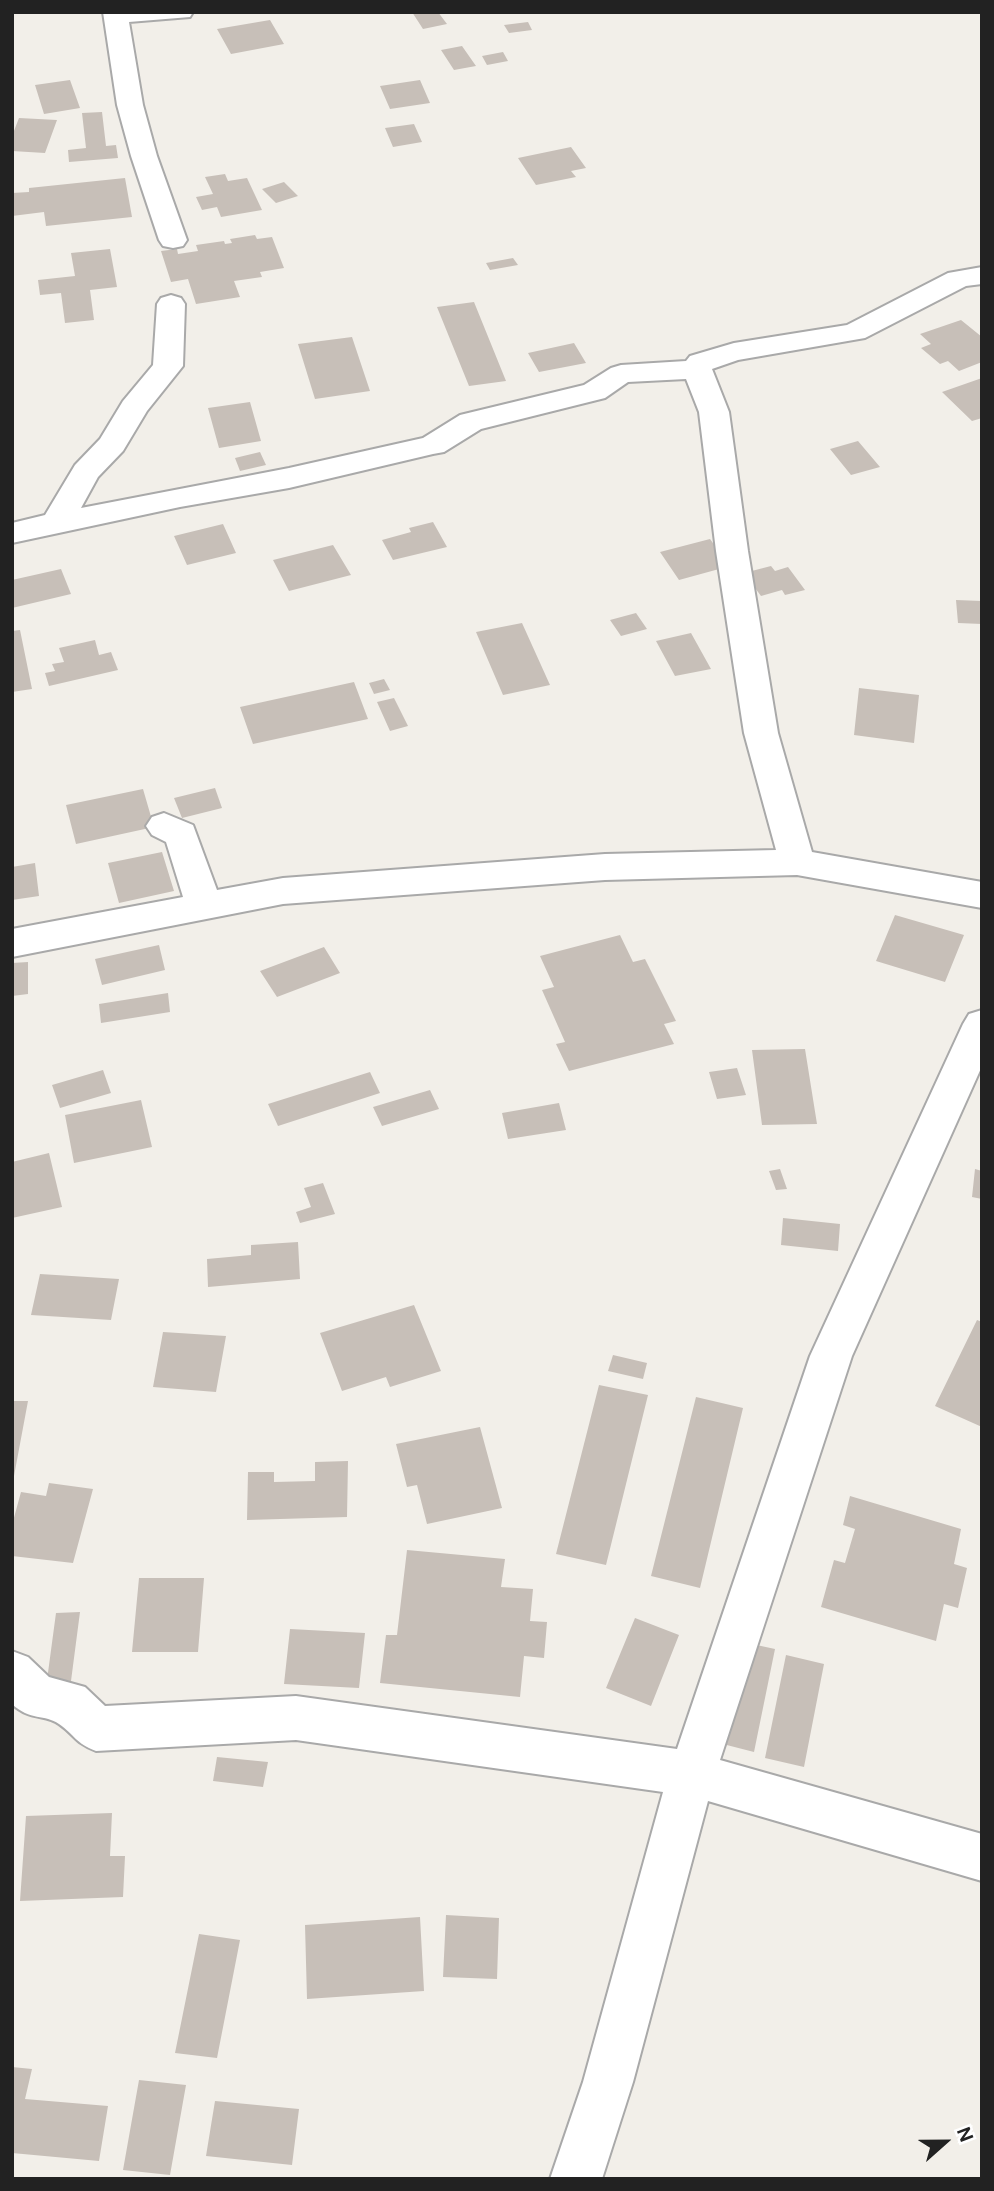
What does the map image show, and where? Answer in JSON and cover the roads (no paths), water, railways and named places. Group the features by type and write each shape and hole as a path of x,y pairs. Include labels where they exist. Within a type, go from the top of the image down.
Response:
{"street":[{"path":"173,240 144,156 130,105 116,14 181,12"},
{"path":"797,862 761,733 732,551 714,412 697,369 700,362 734,352 855,332 958,279 982,275"},
{"path":"56,523 86,472 112,444 134,407 168,366 171,304"},
{"path":"12,533 180,496 289,478 433,445 471,422 594,392 621,374 697,369"},
{"path":"164,826 181,834 204,906"},
{"path":"12,943 283,891 605,867 797,862 982,895"},
{"path":"576,2179 608,2082 692,1774 831,1356 982,1024"},
{"path":"12,1672 37,1697 69,1702 96,1729 296,1718 692,1774 982,1858"}]}
